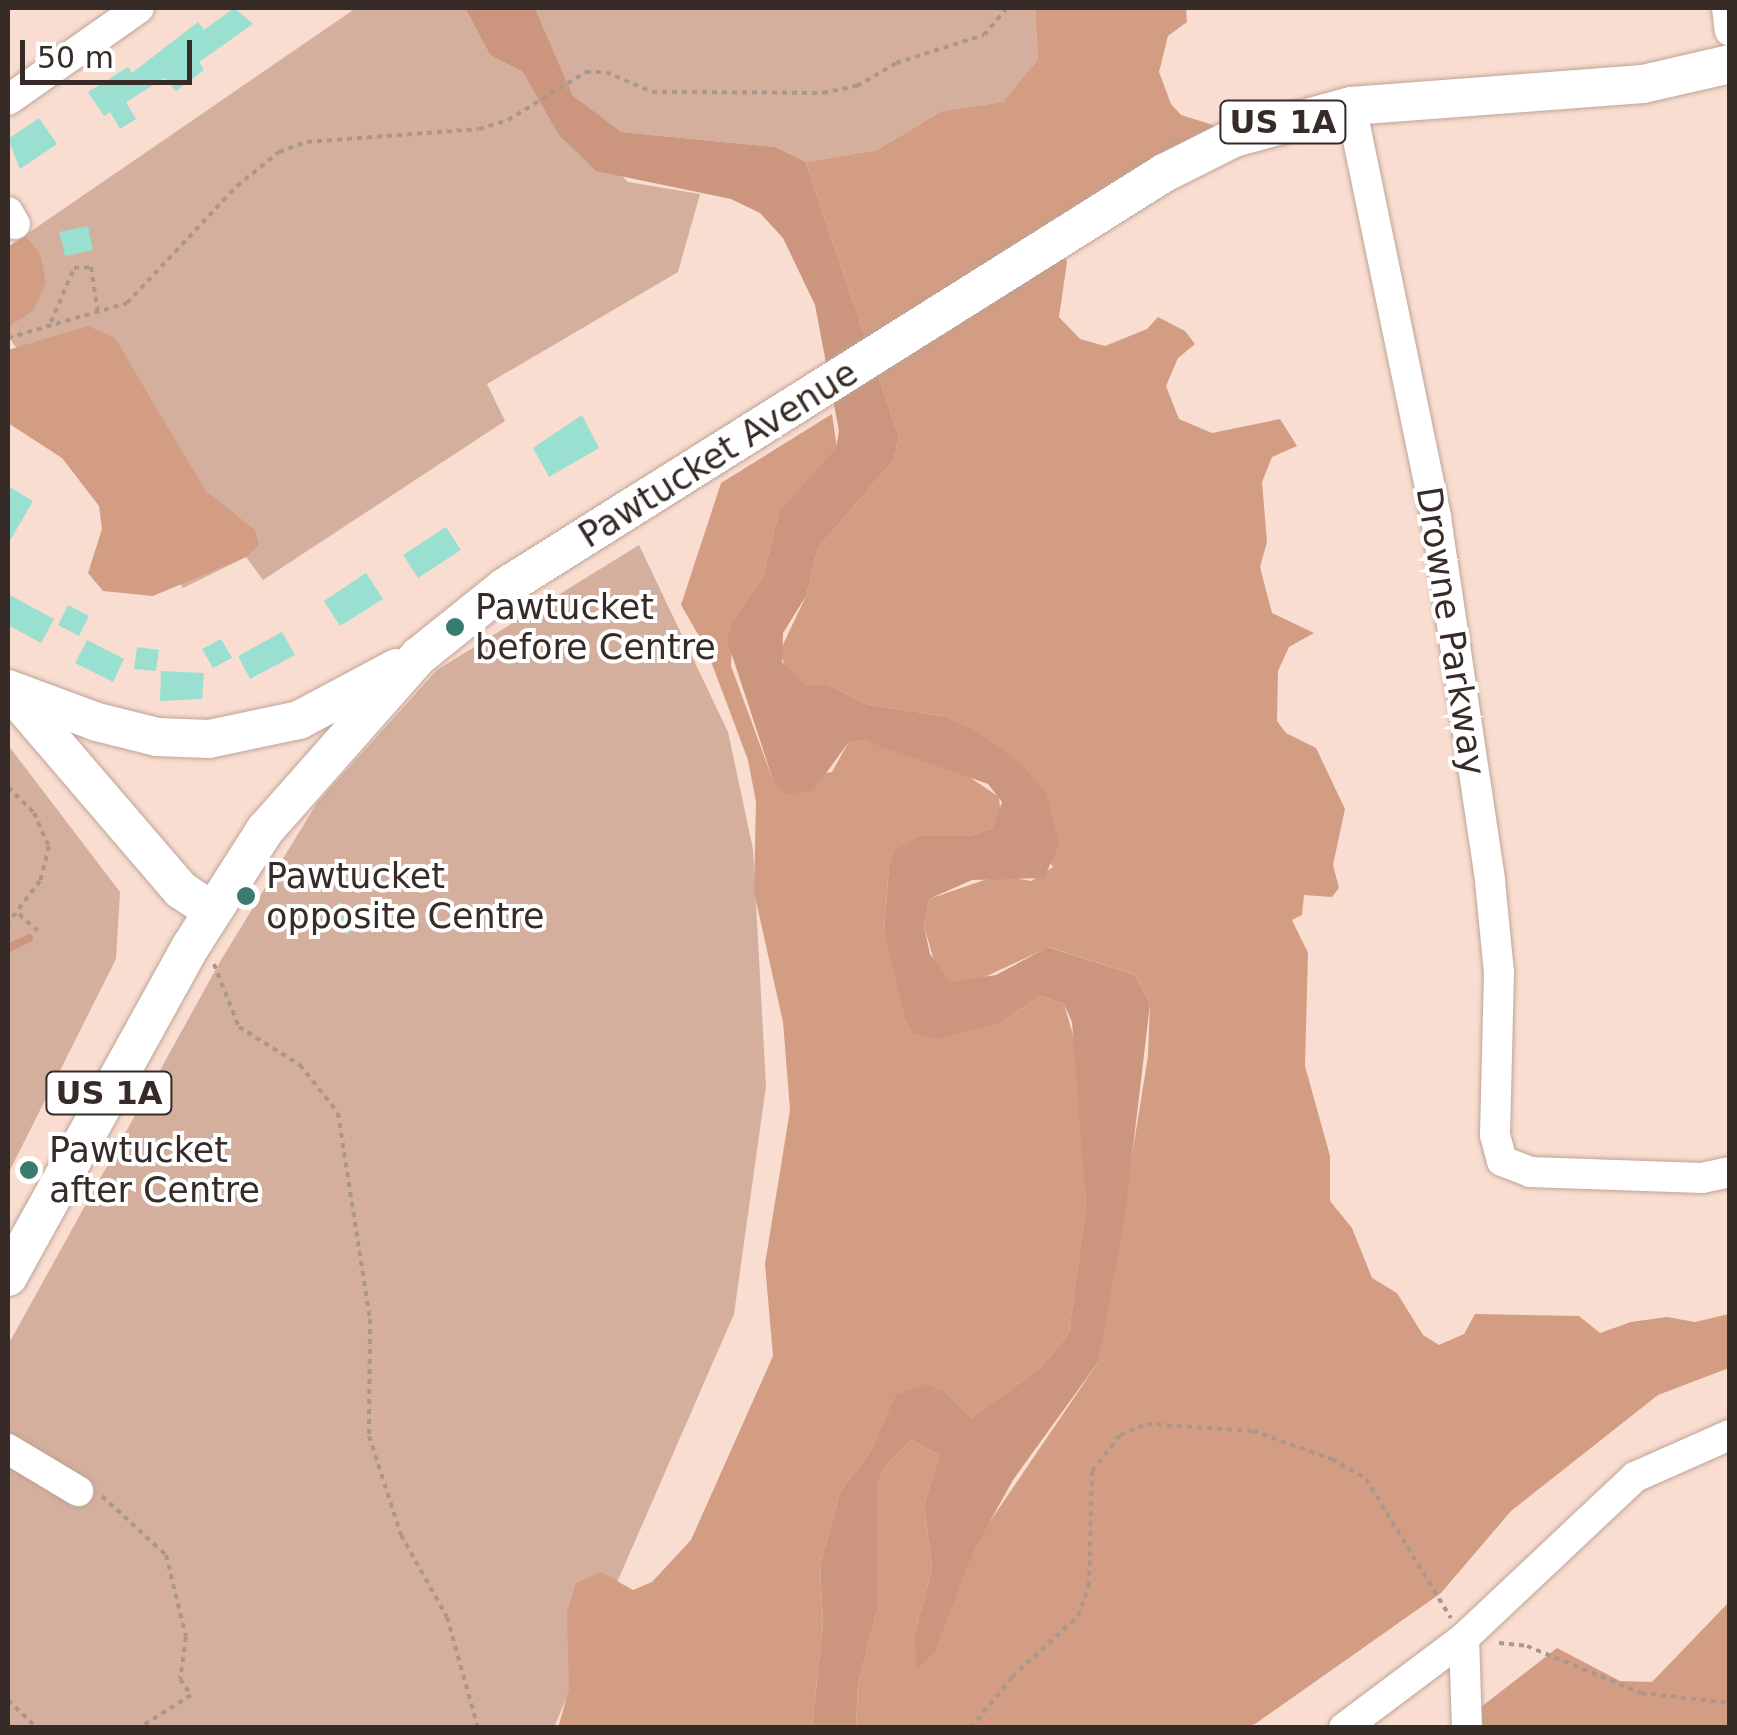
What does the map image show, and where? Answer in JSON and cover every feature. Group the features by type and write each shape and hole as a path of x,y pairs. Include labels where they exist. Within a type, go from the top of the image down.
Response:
{"main road":[{"name":"Pawtucket Avenue","path":"8,1277 207,921 265,830 420,656 506,587 1198,154 1351,106 1643,84 1730,64"},
{"path":"9,690 157,737 208,738 299,720 420,656"},
{"path":"9,690 207,921"}],"street":[{"path":"8,100 140,8"},
{"path":"1726,8 1730,32"},
{"name":"Drowne Parkway","path":"1351,106 1436,518 1490,882 1499,972 1495,1136 1502,1161 1530,1172 1702,1178 1730,1172"},
{"path":"1344,1728 1464,1638 1635,1477 1730,1435"},
{"path":"8,1449 78,1490"},
{"path":"1464,1638 1467,1728"}],"path":[{"path":"8,338 51,322 127,303 236,186 279,152 348,134 478,130 534,106 586,72 606,72 652,92 823,93 984,35 1007,8"},
{"path":"51,322 74,268 92,267 98,313"},
{"path":"8,787 34,813 49,846 46,866 19,914 8,923"},
{"path":"19,914 41,934"},
{"path":"207,921 239,1027 300,1065 338,1113 370,1320 369,1436 402,1536 447,1618 478,1728"},
{"path":"970,1728 1012,1677 1078,1616 1089,1586 1092,1470 1120,1434 1147,1424 1253,1431 1332,1458 1366,1479 1464,1638 1527,1646 1641,1693 1730,1702"},
{"path":"78,1490 119,1506 147,1533 166,1555 178,1590 186,1637 180,1679 191,1695 139,1728"},
{"path":"8,1700 37,1728"}],"shaded area":[{"path":"356,8 465,8 490,55 523,72 628,182 700,194 678,272 487,384 505,421 263,580 246,557 183,588 8,336 8,247"},
{"path":"465,8 535,8 573,96 621,132 775,147 806,162 899,438 893,461 818,548 806,596 783,633 782,662 805,685 829,685 866,704 942,716 974,730 1019,762 1046,792 1059,845 1044,878 972,880 929,899 924,926 930,954 950,982 996,975 1048,947 1135,975 1150,1004 1126,1207 1099,1361 1013,1480 973,1552 934,1653 916,1671 915,1632 932,1569 924,1505 939,1456 912,1440 884,1468 877,1487 877,1610 858,1685 856,1727 812,1727 823,1624 820,1565 840,1492 870,1452 896,1395 926,1384 946,1392 971,1418 1040,1368 1069,1333 1086,1206 1072,1022 1064,1004 1040,996 1001,1022 936,1039 914,1033 905,1018 884,930 889,867 896,850 920,836 968,836 993,828 1002,802 988,784 863,740 848,743 813,791 784,794 773,780 727,640 733,620 763,577 779,511 836,448 839,431 815,305 783,238 760,213 731,199 596,171 559,135 523,72 490,55"},
{"path":"535,8 1035,8 1038,59 1003,102 942,111 877,150 806,162 775,147 621,132 601,123 573,96"},
{"path":"1035,8 1186,8 1187,22 1168,36 1159,72 1171,104 1181,115 1213,125 1222,150 1059,248 1067,262 1059,317 1080,339 1105,346 1147,329 1158,317 1185,331 1195,344 1178,358 1166,386 1179,419 1212,433 1280,419 1297,446 1272,457 1262,482 1267,542 1260,567 1272,613 1314,633 1289,647 1278,671 1277,721 1286,733 1316,748 1345,809 1333,865 1339,888 1332,897 1304,895 1302,915 1292,920 1308,953 1305,1066 1330,1156 1330,1201 1352,1228 1372,1278 1397,1293 1423,1335 1439,1345 1464,1334 1475,1314 1579,1316 1600,1333 1631,1322 1667,1317 1695,1322 1729,1314 1729,1368 1658,1395 1511,1511 1441,1593 1255,1724 1240,1728 856,1727 858,1685 877,1610 877,1487 884,1468 912,1440 939,1456 924,1505 932,1569 915,1632 1099,1361 1148,1056 1150,1004 1135,975 1049,947 972,983 950,982 936,968 924,926 929,899 999,875 1031,881 1053,867 942,716 866,704 829,685 806,686 787,674 780,651 806,596 818,548 893,461 899,438 806,162 877,150 942,111 1003,102 1038,59"},
{"path":"25,236 40,253 46,283 33,311 8,327 8,247"},
{"path":"88,326 115,338 205,490 255,530 259,545 246,557 153,596 103,591 88,573 102,529 99,506 62,458 8,423 8,350"},
{"path":"832,414 837,448 779,511 763,577 733,620 731,666 773,780 832,772 848,743 863,740 956,768 999,797 1001,816 993,828 968,836 920,836 889,867 884,930 899,985 1001,1022 1040,996 1064,1004 1076,1045 1086,1207 1069,1333 1040,1368 971,1418 946,1392 896,1396 870,1452 840,1492 820,1565 823,1624 812,1727 558,1728 569,1689 567,1612 576,1583 601,1572 633,1590 652,1582 691,1540 773,1356 765,1264 790,1110 783,1022 754,892 756,802 748,760 706,648 681,605 721,483"},
{"path":"639,545 728,732 753,849 766,1086 734,1314 554,1727 8,1727 8,1345 221,960 317,803 437,670"},
{"path":"8,745 120,892 116,959 8,1174"},
{"path":"1729,1602 1729,1727 1454,1728 1557,1648 1620,1681 1652,1682"}],"building":[{"path":"234,8 253,24 199,62 204,70 176,91 165,78 126,102 136,119 120,129 110,112 104,116 88,92 128,67 132,73 198,22 204,30"},
{"path":"39,118 57,144 20,169 8,139"},
{"path":"88,226 93,250 65,256 59,232"},
{"path":"582,415 599,448 549,477 533,448"},
{"path":"8,486 33,501 8,544"},
{"path":"446,527 461,550 418,578 403,555"},
{"path":"366,573 383,599 340,626 324,601"},
{"path":"8,594 54,619 41,643 8,625"},
{"path":"68,605 89,616 79,636 58,625"},
{"path":"282,632 295,655 250,679 238,656"},
{"path":"221,639 232,658 213,668 202,649"},
{"path":"87,640 124,659 113,682 75,663"},
{"path":"137,647 159,650 156,671 134,669"},
{"path":"161,671 204,673 202,699 160,701"},
{"path":"339,902 360,914 348,935 326,922"}],"waterway":[{"path":"8,948 29,938"}],"place":[{"name":"Pawtucket before Centre","path":"455,627"},
{"name":"Pawtucket opposite Centre","path":"246,896"},
{"name":"Pawtucket after Centre","path":"29,1170"}]}
